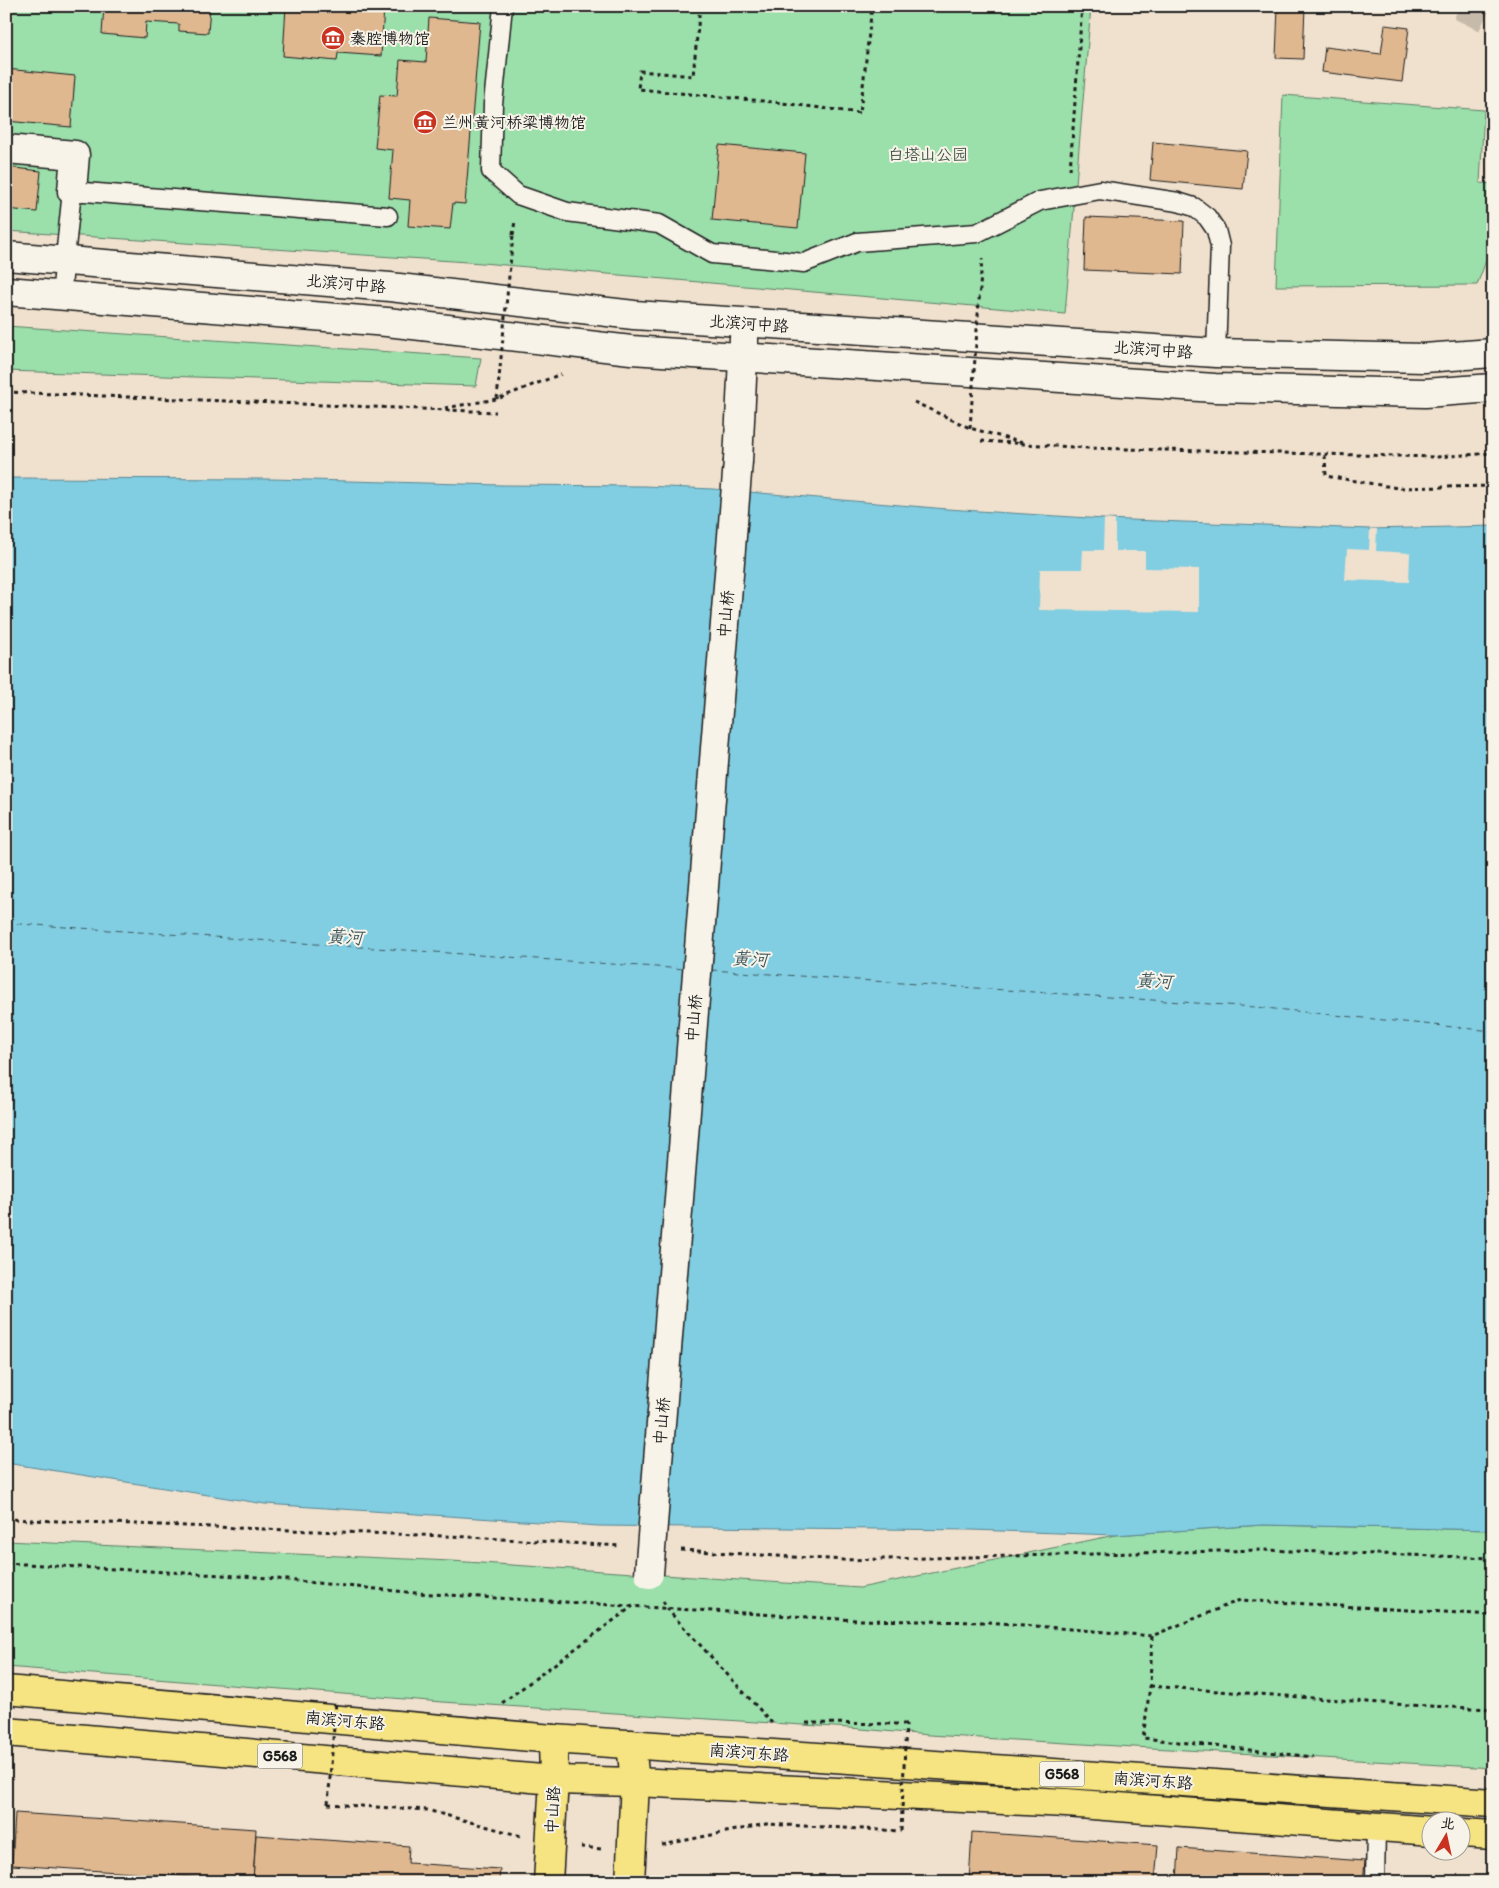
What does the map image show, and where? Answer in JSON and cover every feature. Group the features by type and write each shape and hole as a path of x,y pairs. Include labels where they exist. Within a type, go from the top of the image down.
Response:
{"main road":[{"name":"南滨河东路","path":"6,1690 554,1739 1493,1803"},
{"name":"南滨河东路","path":"6,1732 554,1780 635,1782 1066,1803 1422,1830"},
{"name":"中山路","path":"548,1882 554,1780 554,1739"},
{"path":"630,1882 635,1782 631,1744"},
{"path":"1472,1834 1493,1835"}],"street":[{"path":"6,149 75,155 72,191"},
{"name":"北滨河中路","path":"6,256 390,287 634,316 1216,353 1424,358 1493,353"},
{"name":"北滨河中路","path":"6,291 387,322 631,350 1215,388 1425,393 1493,388"},
{"name":"中山桥","path":"649,1574 738,462 745,322"}],"lane":[{"path":"503,6 493,104 491,171 518,195 567,212 659,224 712,254 804,263 857,242 976,233 1040,201 1100,190 1178,202 1194,207 1207,217 1216,230 1220,246 1216,353"},
{"path":"62,296 72,191 388,216"},
{"path":"1375,1882 1376,1828"}],"path":[{"path":"700,6 693,76 640,71 638,89 860,113 872,6"},
{"path":"1068,196 1082,6"},
{"path":"497,399 513,235"},
{"path":"970,428 982,259"},
{"path":"437,410 497,399 564,372"},
{"path":"6,392 496,412"},
{"path":"914,402 970,428 1029,444"},
{"path":"981,441 1097,448 1436,458 1493,453"},
{"path":"1325,454 1326,476 1398,488 1493,486"},
{"path":"6,1519 470,1537 627,1547"},
{"path":"676,1550 842,1560 1263,1550 1493,1558"},
{"path":"6,1563 257,1577 416,1593 633,1607 858,1620 988,1622 1152,1636 1240,1600 1493,1615"},
{"path":"499,1705 633,1607 649,1574"},
{"path":"649,1574 667,1609 772,1723"},
{"path":"1152,1636 1150,1686 1143,1738 1318,1758"},
{"path":"1150,1686 1408,1705 1493,1709"},
{"path":"345,1701 336,1701 328,1804 427,1810 550,1844"},
{"path":"766,1824 901,1831 906,1724 802,1723"}],"green space":[{"name":"白塔山公园","path":"6,6 1091,6 1065,314 482,263 6,231"},
{"path":"1283,95 1484,110 1480,183 1493,184 1493,242 1477,285 1276,286"},
{"path":"6,326 481,358 476,386 6,371"},
{"path":"1263,1525 1493,1530 1493,1768 929,1735 850,1728 442,1702 6,1667 6,1541 451,1561 860,1588 1115,1535"}],"water":[{"name":"黄河","path":"6,478 272,479 502,485 644,486 713,489 947,509 1104,519 1370,529 1493,526 1493,1530 1263,1525 1115,1535 971,1530 599,1526 265,1504 6,1463"}],"pier":[{"path":"1104,519 1115,520 1115,551 1145,551 1145,568 1199,569 1199,612 1039,610 1040,569 1082,569 1083,550 1103,550"},
{"path":"1370,529 1377,529 1376,551 1410,553 1409,582 1345,580 1347,549 1369,550"}],"building":[{"path":"104,6 210,6 208,33 179,31 179,24 146,22 145,38 102,34"},
{"name":"秦腔博物馆","path":"286,6 384,6 381,56 338,53 337,61 283,56"},
{"path":"1278,6 1305,6 1303,59 1276,58"},
{"name":"兰州黄河桥梁博物馆","path":"429,18 480,22 465,204 453,203 450,229 408,226 410,200 389,198 393,150 375,148 380,95 397,96 400,60 426,62"},
{"path":"1385,25 1409,28 1402,82 1322,72 1325,47 1381,54"},
{"path":"6,69 75,76 71,127 6,121"},
{"path":"1153,142 1247,151 1243,189 1150,180"},
{"path":"719,145 805,153 798,228 712,220"},
{"path":"6,167 41,171 37,212 6,209"},
{"path":"1086,217 1184,221 1182,274 1084,270"},
{"path":"15,1813 256,1829 253,1881 12,1865"},
{"path":"972,1832 1158,1845 1155,1882 969,1882"},
{"path":"256,1835 409,1846 408,1863 500,1869 499,1882 253,1881"},
{"path":"1179,1848 1365,1861 1363,1882 1177,1882"}],"ferry route":[{"path":"6,923 685,969"},
{"path":"711,970 1255,1007 1493,1031"}],"tunnel":[{"path":"1460,6 1493,22"}],"place":[{"name":"秦腔博物馆","path":"333,38"},
{"name":"兰州黄河桥梁博物馆","path":"425,122"}]}
